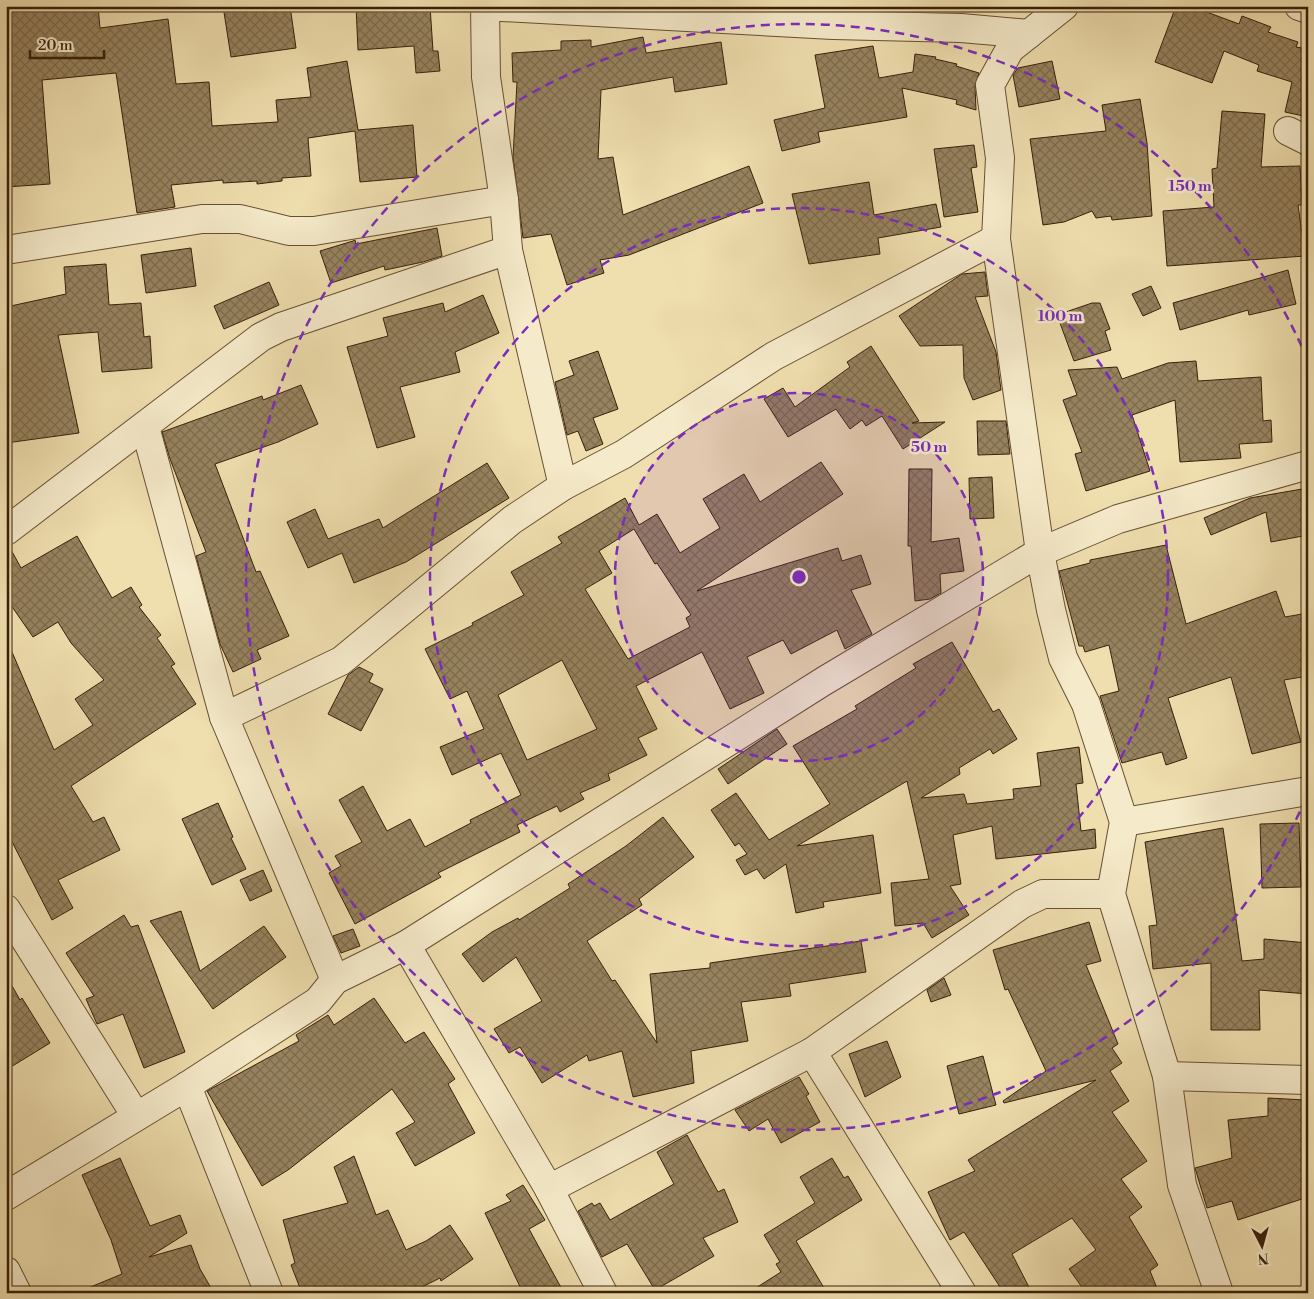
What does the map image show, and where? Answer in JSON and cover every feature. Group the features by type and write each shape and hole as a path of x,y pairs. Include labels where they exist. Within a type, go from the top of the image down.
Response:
{"street":[{"path":"563,486 508,250 504,200 486,77 485,6 833,26 961,28 1029,34"},
{"path":"1064,6 1010,49 990,85 1000,158 996,239 1040,552 1050,610 1062,658 1086,704 1124,822 1111,894 1167,1076 1182,1185 1219,1293"},
{"path":"1299,6 1308,9"},
{"path":"6,250 202,219 240,219 289,231 314,231 504,200"},
{"path":"224,717 341,660 512,520 563,486 624,454 774,356 996,239"},
{"path":"6,531 261,337 281,327 508,250"},
{"path":"145,427 224,717 335,980"},
{"path":"6,1196 186,1086 318,1001 335,980 406,945 824,681 1040,552 1118,519 1308,465"},
{"path":"1124,822 1308,791"},
{"path":"549,1189 812,1052 1022,904 1043,894 1111,894"},
{"path":"6,909 136,1116"},
{"path":"406,945 549,1189 603,1293"},
{"path":"812,1052 962,1293"},
{"path":"1167,1076 1308,1080"},
{"path":"186,1086 269,1293"},
{"path":"6,1271 17,1293"}],"building":[{"path":"20,6 98,6 100,28 168,19 176,84 209,82 212,126 278,122 276,100 311,97 307,68 347,61 358,130 413,125 417,177 360,182 355,131 308,138 311,176 282,178 282,181 257,184 257,181 223,183 223,180 171,185 175,207 137,213 116,73 42,80 50,184 6,187 6,102 12,102 6,12 20,10"},
{"path":"223,6 290,6 296,48 231,57"},
{"path":"356,6 430,6 433,51 438,51 440,71 416,73 414,46 358,50"},
{"path":"1176,6 1206,6 1204,11 1239,24 1242,16 1271,27 1268,32 1298,42 1296,47 1308,49 1308,117 1285,112 1292,82 1257,71 1259,65 1224,51 1212,83 1155,62"},
{"path":"643,37 646,53 721,42 727,84 675,92 673,77 601,90 598,159 613,157 623,215 749,166 763,203 629,255 600,260 604,273 567,285 551,234 523,238 513,157 517,82 513,82 512,53 561,50 561,41 591,40 591,47"},
{"path":"873,46 879,78 913,72 915,54 936,57 935,59 957,64 956,66 979,73 975,87 976,110 956,104 957,100 902,88 907,117 818,132 820,142 782,151 774,120 825,108 815,55"},
{"path":"1052,61 1060,99 1019,107 1013,75 1018,68"},
{"path":"1140,99 1147,143 1152,216 1112,220 1111,216 1096,218 1092,211 1064,222 1043,225 1030,139 1106,131 1102,105"},
{"path":"1222,111 1265,114 1261,167 1300,166 1302,205 1298,205 1305,256 1167,266 1163,211 1214,207 1212,169 1217,168"},
{"path":"974,145 977,167 971,168 978,212 944,217 934,149"},
{"path":"869,182 874,215 936,204 941,227 878,238 880,254 809,264 792,194"},
{"path":"437,228 442,256 385,270 384,266 331,283 320,251 355,240 356,244"},
{"path":"191,248 196,286 146,293 141,255"},
{"path":"106,264 109,305 141,303 144,337 150,336 152,368 102,372 98,332 58,335 79,433 6,443 6,307 66,294 64,267"},
{"path":"1288,270 1296,304 1249,315 1248,310 1180,330 1173,303"},
{"path":"985,272 988,296 975,297 996,352 1001,390 973,400 964,378 963,345 920,346 899,316 962,274"},
{"path":"269,282 279,305 224,329 214,306"},
{"path":"1151,286 1161,308 1143,316 1132,294"},
{"path":"483,295 499,333 455,352 460,372 400,387 415,437 377,448 347,347 388,336 383,318 443,303 445,312"},
{"path":"1092,303 1100,303 1110,329 1105,331 1111,350 1074,361 1057,315"},
{"path":"871,346 919,421 912,423 945,422 903,449 882,416 866,426 862,420 850,429 836,409 788,437 764,399 783,388 795,407 850,367 847,362"},
{"path":"598,351 618,409 593,418 603,444 586,451 578,431 567,435 555,382 574,375 569,361"},
{"path":"1196,361 1198,381 1261,377 1263,421 1271,420 1272,442 1239,444 1241,458 1180,462 1175,400 1132,415 1150,471 1086,491 1075,454 1082,452 1063,400 1077,395 1068,370 1117,367 1122,379 1168,363"},
{"path":"301,385 318,424 278,442 215,464 256,572 260,571 289,636 257,650 261,659 233,672 220,644 196,556 206,552 170,459 162,432 262,396 263,400"},
{"path":"977,421 1006,421 1010,454 978,455"},
{"path":"821,462 843,494 697,591 838,548 842,561 861,555 871,584 851,590 872,634 845,649 837,630 791,654 783,640 747,657 764,693 730,709 702,652 636,686 657,729 638,738 647,755 608,774 610,780 580,793 584,799 560,812 557,806 517,825 520,832 438,873 441,877 355,924 329,873 341,866 335,856 362,842 339,800 363,786 387,831 410,819 425,847 471,823 470,820 521,795 501,753 452,775 440,747 484,729 467,691 450,699 425,649 473,625 472,623 524,595 511,572 562,543 558,537 625,498 639,525 657,514 680,553 720,528 703,499 744,474 760,502","holes":["634,529 655,564 657,563 691,615 686,618 690,627 628,659 585,589 612,573 599,551","562,660 597,729 527,760 498,695"]},
{"path":"487,463 509,498 406,562 354,583 342,553 308,568 287,522 315,509 328,539 379,519 383,528"},
{"path":"909,469 932,469 931,542 959,538 964,571 940,574 941,593 930,599 915,601 911,546 908,546"},
{"path":"992,477 994,518 970,519 969,478"},
{"path":"1308,488 1308,535 1271,542 1266,512 1211,535 1204,518 1250,498"},
{"path":"77,536 112,598 131,587 142,605 139,607 161,635 157,638 175,664 171,666 196,704 71,786 93,822 104,817 120,850 58,880 73,908 52,920 6,830 6,638 54,750 93,725 75,699 104,680 71,643 58,622 33,637 6,598 6,546 9,546 21,568"},
{"path":"1166,545 1186,624 1276,591 1285,617 1308,613 1308,676 1284,680 1301,742 1252,754 1231,677 1168,698 1187,758 1166,765 1162,752 1122,763 1100,696 1119,691 1109,645 1085,652 1083,646 1079,646 1059,571 1090,563 1090,560"},
{"path":"952,642 993,712 999,709 1017,739 993,754 990,749 959,768 960,774 921,798 964,794 967,804 1014,799 1013,789 1041,786 1037,753 1079,747 1083,783 1076,784 1081,831 1095,829 1096,848 996,859 992,826 953,835 961,884 950,886 969,915 932,938 923,923 895,926 891,883 929,879 907,781 797,846 873,835 881,893 823,902 824,907 796,913 786,864 764,879 757,869 745,875 736,860 747,854 739,843 735,846 711,810 736,793 769,840 830,804 793,746 857,709 855,706 916,668 913,664"},
{"path":"359,667 373,674 369,682 383,689 361,731 328,714 348,675"},
{"path":"777,729 787,744 728,784 718,769"},
{"path":"218,803 233,837 231,838 246,869 212,885 182,819"},
{"path":"663,817 694,857 639,899 642,905 587,941 612,981 615,980 657,1043 650,974 710,968 710,963 861,941 866,972 789,984 791,996 741,1002 748,1041 691,1051 694,1083 633,1097 622,1051 589,1061 587,1055 542,1083 520,1047 509,1053 494,1029 542,1001 516,957 483,982 462,954 492,932 518,918 519,920 570,888 568,884 626,846"},
{"path":"1299,823 1301,887 1262,888 1260,824"},
{"path":"1223,828 1242,961 1264,959 1264,939 1308,943 1308,994 1259,990 1260,1030 1211,1030 1211,963 1153,969 1149,926 1157,925 1145,842"},
{"path":"263,870 272,891 250,901 240,880"},
{"path":"181,911 200,971 264,926 286,957 213,1009 150,921"},
{"path":"124,915 131,927 138,925 185,1052 144,1068 123,1014 97,1024 86,999 94,996 66,953"},
{"path":"1089,922 1101,961 1086,965 1118,1044 1112,1048 1122,1063 1110,1071 1129,1101 1112,1112 1147,1161 1121,1179 1142,1207 1129,1217 1158,1265 1150,1271 1159,1293 1086,1293 1069,1269 1096,1250 1072,1218 1012,1254 1032,1293 1004,1293 964,1232 950,1240 928,1192 975,1171 968,1160 1096,1080 1004,1103 1003,1101 1046,1071 1008,989 1005,990 993,950"},
{"path":"353,929 360,946 341,953 333,936"},
{"path":"6,975 20,1000 22,998 50,1043 6,1070"},
{"path":"944,978 951,995 931,1002 927,990"},
{"path":"374,998 405,1043 424,1032 455,1079 448,1084 475,1133 415,1166 396,1133 415,1122 392,1089 288,1170 262,1186 207,1091 299,1041 296,1035 328,1015 334,1025"},
{"path":"887,1041 901,1077 865,1097 849,1054"},
{"path":"983,1056 996,1105 959,1114 947,1066"},
{"path":"799,1077 809,1094 806,1096 820,1122 781,1143 768,1119 749,1131 735,1110"},
{"path":"1268,1098 1305,1100 1303,1163 1308,1162 1308,1197 1238,1220 1232,1201 1207,1208 1195,1168 1232,1158 1228,1120 1268,1116"},
{"path":"687,1135 718,1192 724,1189 738,1222 703,1238 714,1256 655,1290 627,1244 602,1257 578,1211 592,1203 594,1206 600,1203 610,1220 674,1184 657,1152"},
{"path":"354,1156 376,1215 388,1210 406,1250 426,1241 450,1225 473,1259 441,1281 440,1278 410,1293 302,1293 291,1265 295,1263 283,1220 348,1203 334,1167"},
{"path":"120,1158 150,1226 180,1215 187,1233 149,1257 191,1245 200,1269 214,1293 76,1293 122,1274 111,1240 82,1175"},
{"path":"832,1158 844,1178 848,1176 862,1200 796,1241 827,1293 748,1293 781,1272 776,1264 780,1262 764,1235 815,1203 800,1177"},
{"path":"523,1185 545,1220 529,1229 564,1293 523,1293 485,1213 511,1201 506,1195"}]}
